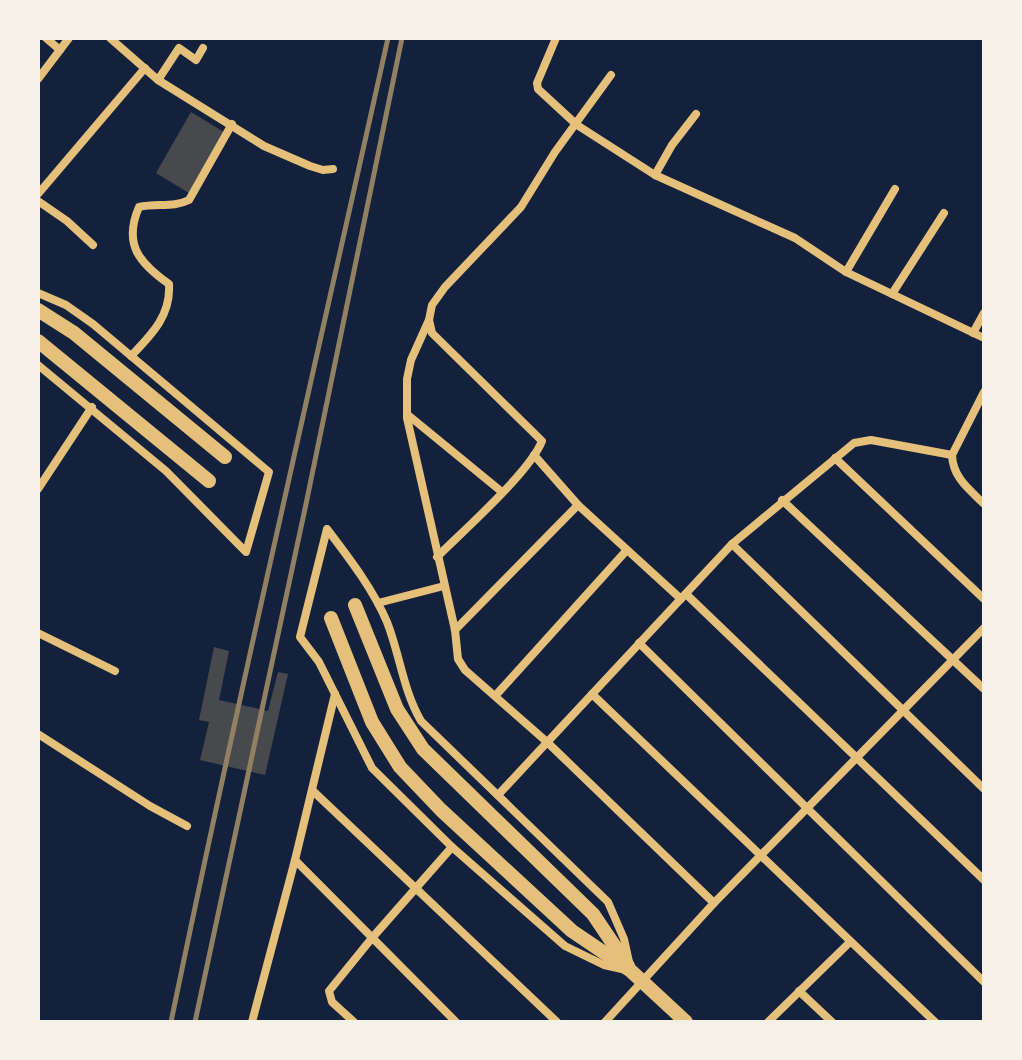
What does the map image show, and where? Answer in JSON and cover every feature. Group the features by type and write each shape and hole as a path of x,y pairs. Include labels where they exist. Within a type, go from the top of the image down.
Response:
{"main road":[{"path":"38,310 74,333 225,457"},
{"path":"38,341 209,481"},
{"path":"355,605 397,709 423,749 593,914 631,971"},
{"path":"331,618 372,722 400,767 441,810 572,931 631,971 686,1022"}],"street":[{"path":"46,38 60,50"},
{"path":"38,79 69,38"},
{"path":"110,38 158,80 264,146 323,170 333,169"},
{"path":"556,38 537,83 538,89 577,125 655,175 795,238 846,272 984,338"},
{"path":"158,80 179,48 196,60 203,48"},
{"path":"38,194 145,68"},
{"path":"611,75 555,152 521,207 445,287 432,305 429,320 411,360 407,379 408,415 455,630 458,659 465,670 547,742 714,903"},
{"path":"655,175 672,145 696,114"},
{"path":"131,356 158,327 170,301 169,284 136,253 131,231 133,219 139,207 157,203 177,206 189,200 232,124"},
{"path":"846,272 895,189"},
{"path":"38,201 67,221 93,245"},
{"path":"892,294 944,213"},
{"path":"38,293 66,305 84,318 269,472 246,552 166,471 38,365"},
{"path":"973,333 984,313"},
{"path":"429,320 432,333 542,441 502,492 437,557"},
{"path":"984,392 952,461 958,478 984,504"},
{"path":"38,489 92,407"},
{"path":"408,415 502,492"},
{"path":"498,795 732,544 854,443 871,440 952,461"},
{"path":"534,455 578,505 626,551 683,596 984,880"},
{"path":"835,458 984,599"},
{"path":"782,500 984,689"},
{"path":"455,630 578,505"},
{"path":"327,529 378,603 391,633 411,704 421,721 608,902 624,939 631,971 604,965 565,946 452,847 372,768 335,693 319,662 300,637 327,529"},
{"path":"732,544 984,789"},
{"path":"496,695 626,551"},
{"path":"378,603 444,586"},
{"path":"605,1022 714,903 984,628"},
{"path":"38,633 115,671"},
{"path":"639,643 984,982"},
{"path":"252,1022 313,791 335,693"},
{"path":"592,694 935,1022"},
{"path":"38,734 150,806 187,826"},
{"path":"313,791 557,1022"},
{"path":"354,1022 332,1002 329,991 452,847"},
{"path":"295,860 456,1022"},
{"path":"768,1022 850,942"},
{"path":"799,991 832,1022"}],"building":[{"path":"191,112 224,132 189,193 156,173"},
{"path":"214,647 229,651 219,700 268,711 278,672 288,674 265,775 200,760 209,722 199,720"}],"railway":[{"path":"171,1022 388,38"},
{"path":"195,1022 402,38"}]}
